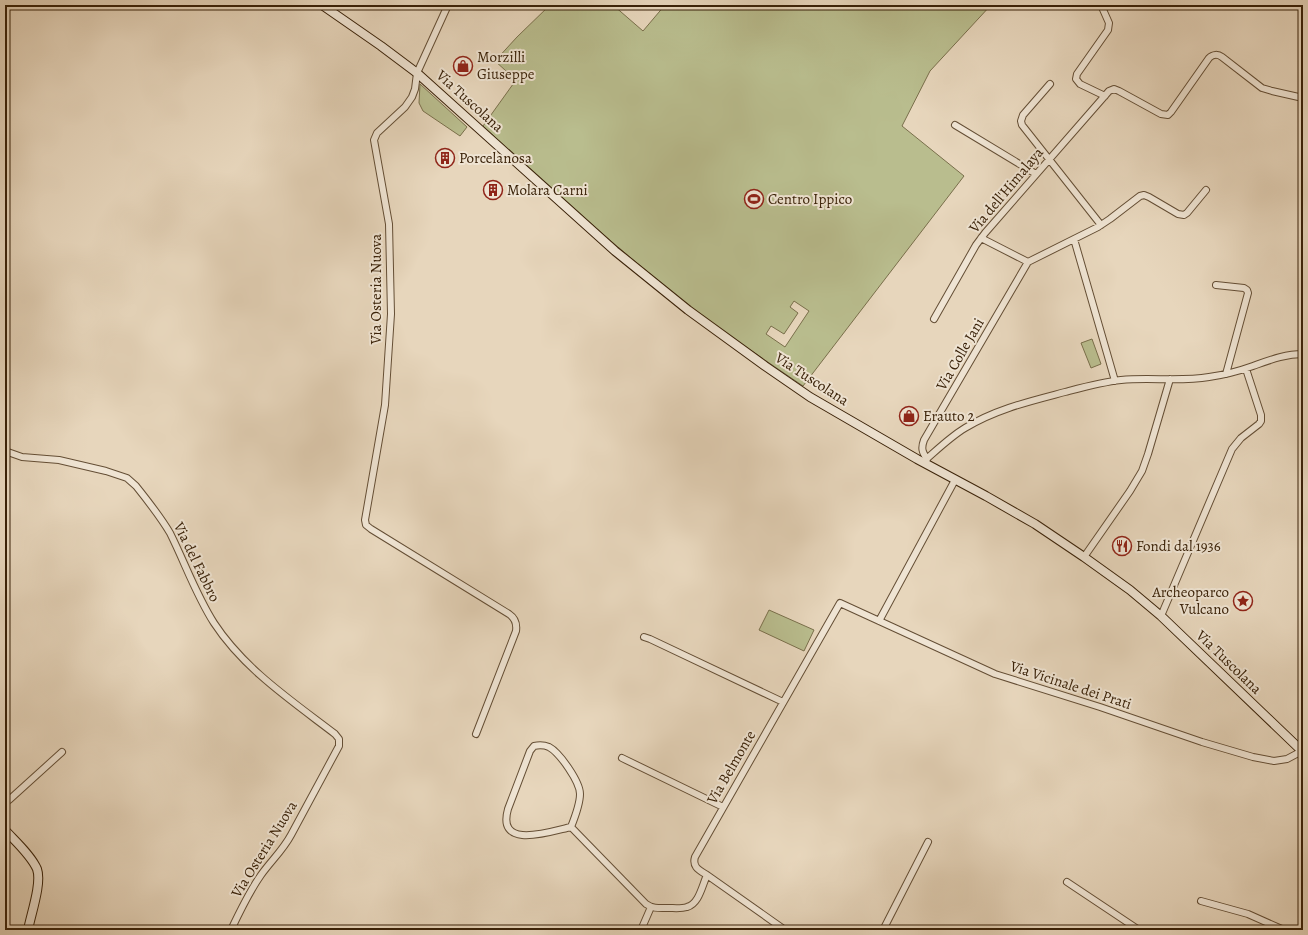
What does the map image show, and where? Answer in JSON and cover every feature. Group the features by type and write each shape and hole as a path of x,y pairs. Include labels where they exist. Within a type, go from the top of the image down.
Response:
{"main road":[{"name":"Via Tuscolana","path":"322,5 417,73 615,251 688,310 810,397 925,460 955,480 1024,517 1084,557 1138,596 1162,616 1302,751"},
{"path":"5,830 31,860 38,874 37,888 28,930"}],"street":[{"path":"417,73 448,5"},
{"path":"1101,5 1109,23 1108,30 1077,74 1076,79 1080,84 1104,96"},
{"name":"Via dell'Himalaya","path":"934,319 981,238 1109,90 1114,89 1161,114 1168,115 1209,58 1212,55 1216,55 1222,57 1262,88 1303,98"},
{"name":"Via Osteria Nuova","path":"417,73 415,90 412,97 405,107 377,133 374,140 389,224 391,314 386,405 365,520 366,525 371,529 510,614 514,619 516,631 476,734"},
{"path":"1050,84 1023,115 1021,121 1023,127 1102,225"},
{"path":"955,125 1036,174"},
{"path":"981,238 1028,262 1102,225 1142,195 1150,197 1178,214 1185,214 1206,190"},
{"path":"1074,239 1115,381"},
{"name":"Via Colle Jani","path":"925,460 922,450 924,440 1028,262"},
{"path":"1216,285 1244,288 1248,293 1226,374"},
{"path":"925,460 964,429 998,412 1028,402 1100,383 1115,381 1202,378 1226,374 1246,369 1280,357 1292,354 1303,354"},
{"path":"1162,616 1232,449 1239,439 1261,421 1261,415 1246,369"},
{"path":"1084,557 1130,491 1142,471 1170,379"},
{"name":"Via del Fabbro","path":"5,451 27,458 53,459 79,464 120,475 133,482 165,525 182,557 205,608 228,643 271,684 335,734 339,739"},
{"path":"879,621 955,480"},
{"name":"Via Vicinale dei Prati","path":"840,603 995,674 1100,707 1211,745 1253,757 1276,761 1289,758 1302,751"},
{"name":"Via Belmonte","path":"783,929 696,868 694,859 840,603"},
{"path":"644,637 783,702"},
{"name":"Via Osteria Nuova","path":"231,930 256,883 291,835 339,746 339,739"},
{"path":"544,745 553,750 566,765 577,783 580,790 580,797 571,827 534,836 525,836 515,833 509,826 507,818 508,809 530,751 534,746 544,745"},
{"path":"5,802 62,752"},
{"path":"622,758 723,807"},
{"path":"571,827 646,904 651,907 685,908 692,905 697,899 707,876"},
{"path":"883,930 928,842"},
{"path":"1067,882 1139,930"},
{"path":"1201,901 1251,915 1284,930"},
{"path":"641,930 651,907"}],"green space":[{"name":"Centro Ippico","path":"550,5 613,5 643,31 665,5 991,5 930,71 902,126 964,176 803,386 718,328 638,264 585,219 483,126 516,80 495,61","holes":["794,301 809,311 785,347 766,334 771,326 784,334 798,313 790,307"]},
{"path":"420,84 467,127 460,136 423,111 419,103"},
{"path":"1092,339 1101,364 1091,368 1081,343"},
{"path":"769,610 814,630 804,651 759,630"}],"place":[{"name":"Morzilli Giuseppe","path":"463,66"},
{"name":"Porcelanosa","path":"445,158"},
{"name":"Molara Carni","path":"493,190"},
{"name":"Centro Ippico","path":"754,199"},
{"name":"Erauto 2","path":"909,416"},
{"name":"Fondi dal 1936","path":"1122,546"},
{"name":"Archeoparco Vulcano","path":"1243,601"}]}
